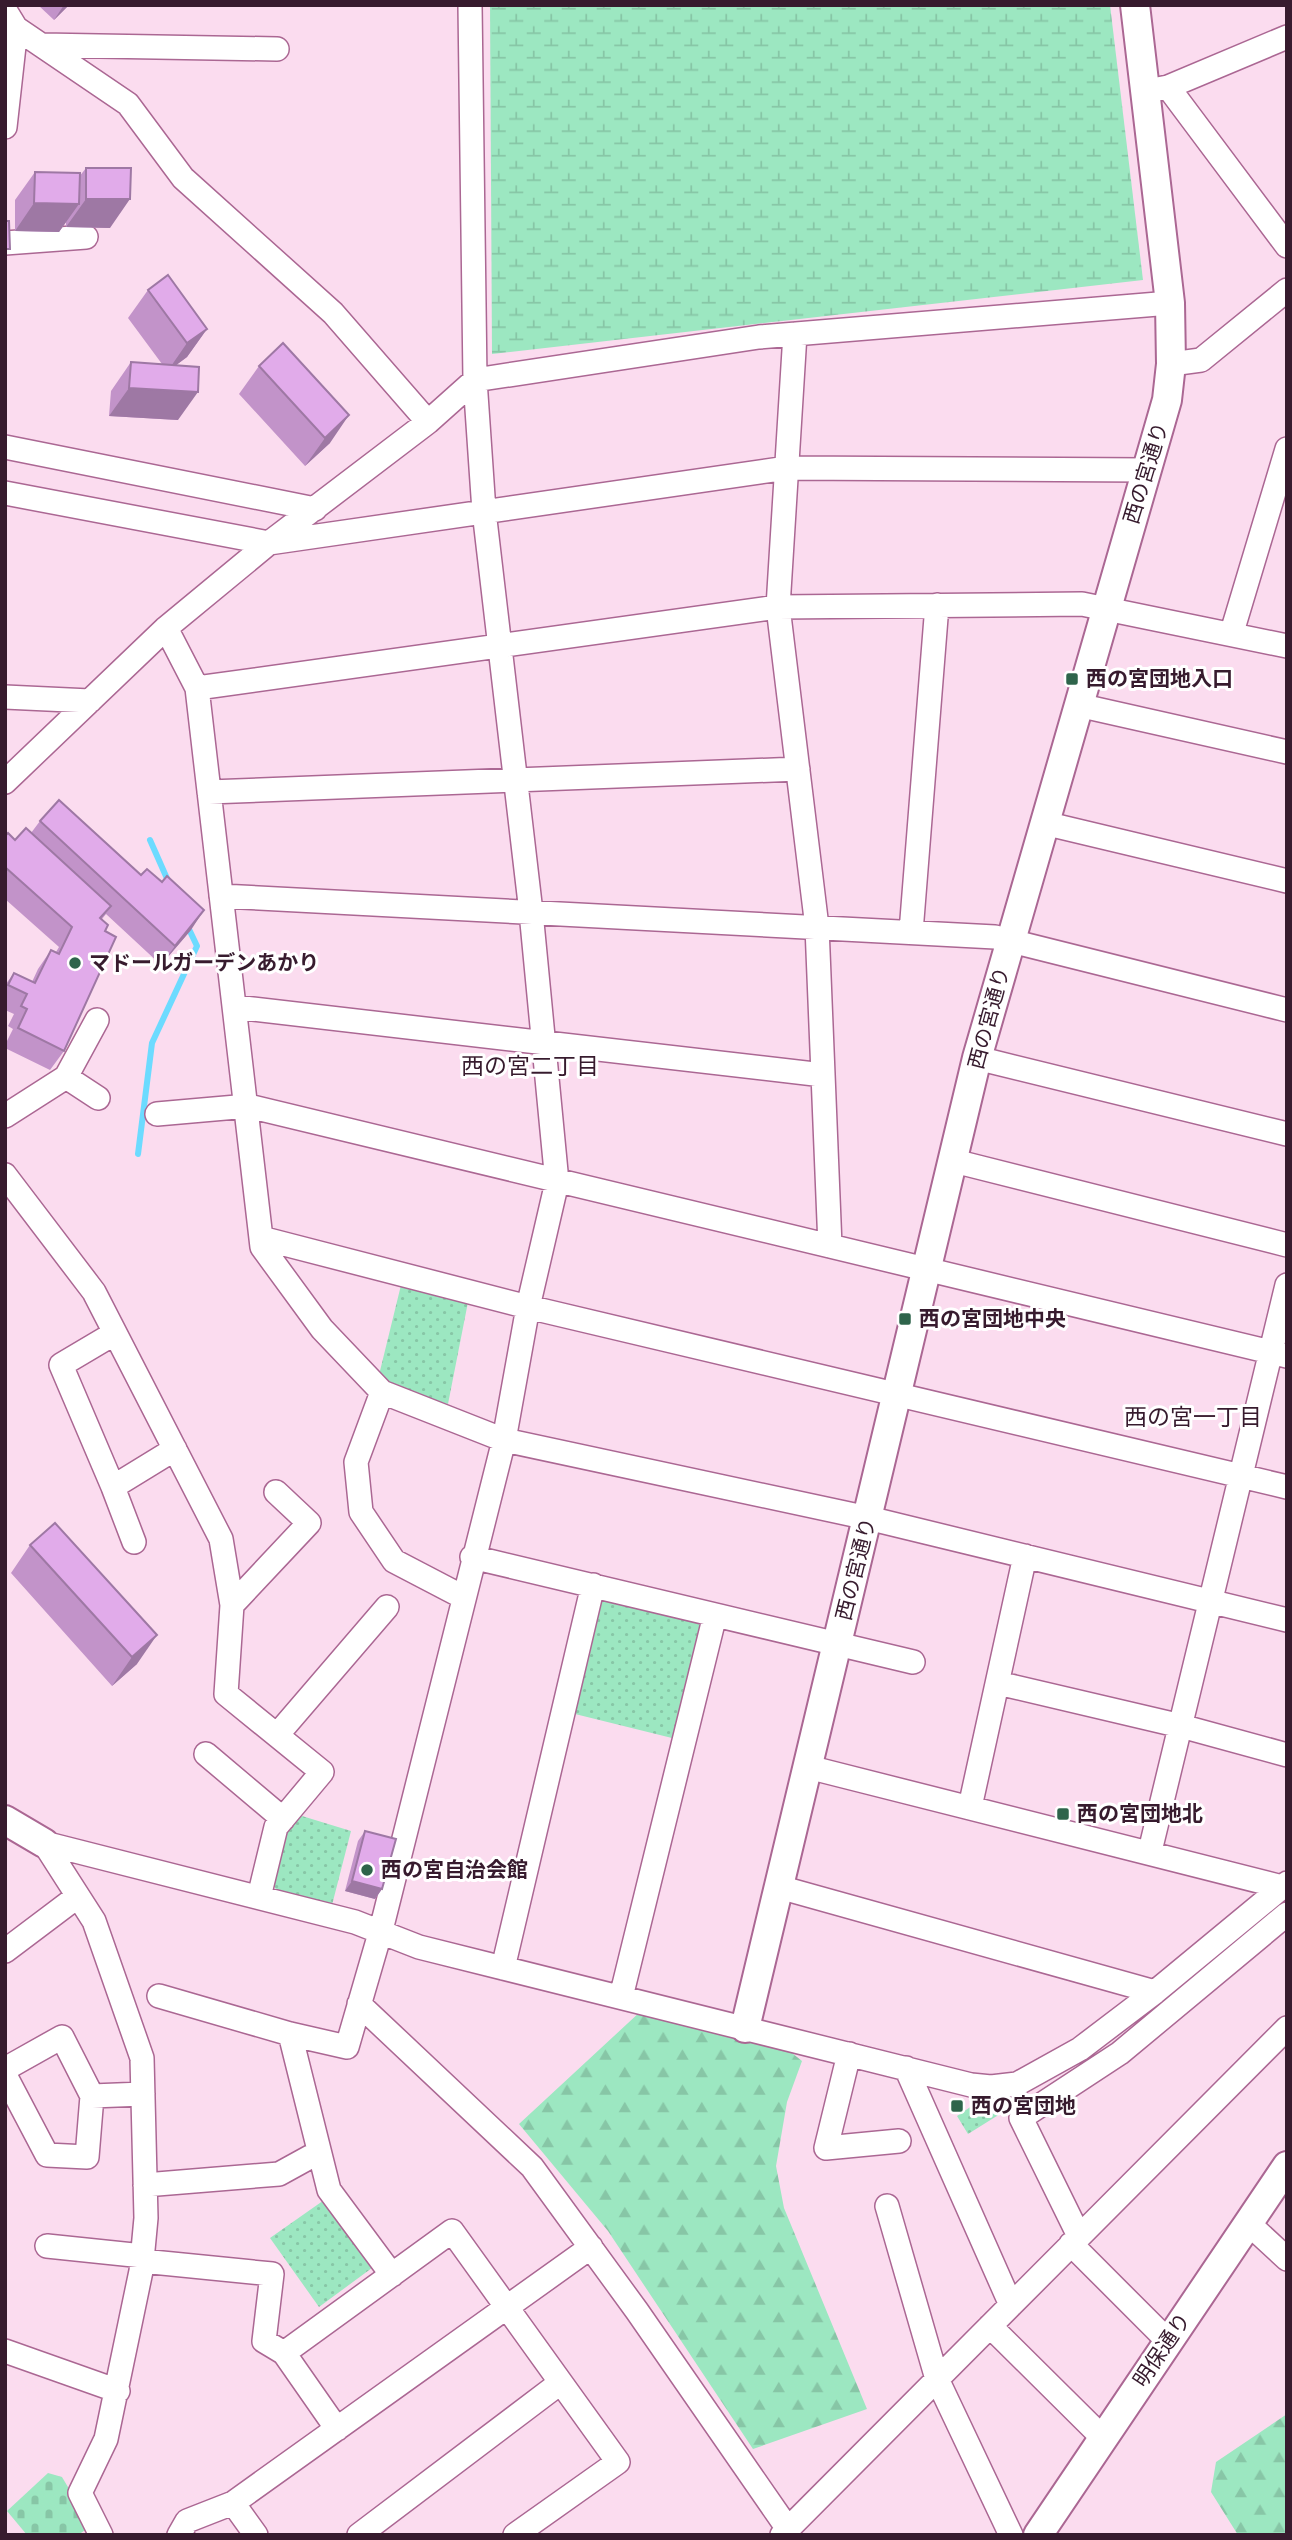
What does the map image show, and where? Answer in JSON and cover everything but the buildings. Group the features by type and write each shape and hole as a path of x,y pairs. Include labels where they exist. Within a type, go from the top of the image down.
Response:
{"street":[{"path":"159,1996 290,2034 347,2047 381,1930 472,1557 504,1440 528,1307 557,1182 531,912 484,511 475,380 470,5"},
{"name":"西の宮通り","path":"745,2028 977,1058 1105,607 1167,400 1171,364 1170,303 1157,89 1135,5"},
{"path":"11,19 41,45 128,104 183,178 333,313 428,422"},
{"path":"5,127 11,19"},
{"path":"1286,38 1157,89 1287,246"},
{"path":"41,45 276,50"},
{"path":"5,243 86,237"},
{"path":"1171,364 1201,360 1287,290"},
{"path":"5,782 166,628 270,543 428,422 475,380 746,339 1170,303"},
{"path":"795,334 778,607 817,927 830,1246"},
{"path":"5,447 315,509"},
{"path":"1232,632 1287,449"},
{"path":"5,493 270,543 395,527 484,511 787,468 1146,470"},
{"path":"197,688 778,607 1082,604 1232,632 1287,646"},
{"path":"911,932 937,606"},
{"path":"166,628 197,688 248,1106 262,1247 322,1329 382,1392 504,1440 868,1518 1287,1620"},
{"path":"5,697 90,701"},
{"path":"1078,705 1287,752"},
{"path":"209,793 798,769"},
{"path":"1044,823 1287,881"},
{"path":"221,896 911,932 1010,940 1287,1010"},
{"path":"235,1007 823,1075"},
{"path":"5,1116 66,1077 97,1020"},
{"path":"977,1058 1287,1134"},
{"path":"66,1077 98,1098"},
{"path":"157,1114 248,1106 1279,1354"},
{"path":"954,1161 1287,1245"},
{"path":"5,1175 94,1293 221,1539 232,1605 226,1694 322,1772 276,1827 259,1897"},
{"path":"261,1238 528,1307 1287,1487"},
{"path":"1150,1851 1242,1476 1279,1354 1287,1285"},
{"path":"115,1333 61,1365 134,1542"},
{"path":"382,1392 356,1462 361,1512 394,1560 463,1597"},
{"path":"113,1487 175,1449"},
{"path":"232,1605 309,1523 276,1492"},
{"path":"970,1807 1024,1556"},
{"path":"472,1557 913,1662"},
{"path":"503,1968 593,1585"},
{"path":"277,1735 387,1607"},
{"path":"621,1997 715,1615"},
{"path":"998,1684 1181,1726 1287,1755"},
{"path":"206,1754 283,1819"},
{"path":"808,1767 1284,1885"},
{"path":"5,1820 44,1843 381,1930 419,1947 971,2085 991,2087 1017,2084 1080,2049 1155,1992 1284,1885"},
{"path":"44,1843 94,1920 142,2058 145,2185 143,2258 118,2391 106,2439 80,2493 101,2535"},
{"path":"779,1887 1155,1992"},
{"path":"5,1951 78,1896"},
{"path":"1168,2341 1075,2240 1021,2118 1120,2053 1287,1914"},
{"path":"359,2004 533,2167 591,2247 785,2532 1287,2028"},
{"path":"290,2034 329,2190 392,2275"},
{"path":"5,2069 62,2037 92,2096 87,2157 47,2155 5,2075"},
{"path":"849,2054 826,2148 899,2141"},
{"path":"906,2068 1011,2305"},
{"path":"92,2096 143,2094"},
{"path":"145,2185 279,2174 319,2152"},
{"name":"明保通り","path":"1038,2535 1287,2166"},
{"path":"887,2206 937,2379 1011,2535"},
{"path":"1248,2223 1287,2259"},
{"path":"284,2353 452,2231 618,2462 515,2535"},
{"path":"47,2246 272,2274 264,2341 284,2353 337,2429"},
{"path":"179,2535 187,2521 233,2503 591,2247"},
{"path":"990,2326 1103,2438"},
{"path":"5,2351 118,2391"},
{"path":"359,2535 561,2383"},
{"path":"233,2503 256,2535"}],"green space":[{"path":"490,5 1110,5 1143,280 492,354"},
{"path":"402,1281 469,1297 448,1404 391,1387 379,1375"},
{"path":"608,1594 700,1619 704,1627 676,1739 571,1713 595,1603"},
{"path":"302,1816 351,1831 332,1905 278,1893 273,1884 285,1831"},
{"path":"641,2011 787,2049 802,2061 787,2102 776,2166 784,2208 867,2409 753,2449 608,2231 519,2124"},
{"path":"991,2093 1015,2093 995,2105 1000,2114 968,2134 957,2116"},
{"path":"327,2198 376,2265 319,2307 270,2238"},
{"path":"1287,2414 1287,2535 1238,2535 1211,2492 1216,2462"},
{"path":"48,2473 62,2477 91,2526 78,2535 27,2535 7,2511"}],"waterway":[{"path":"150,840 169,883"},
{"path":"138,1154 152,1043 197,946 187,925"}],"place":[{"name":"西の宮団地入口","path":"1072,679"},
{"name":"マドールガーデンあかり","path":"75,963"},
{"name":"西の宮団地中央","path":"905,1319"},
{"name":"西の宮団地北","path":"1063,1814"},
{"name":"西の宮自治会館","path":"367,1870"},
{"name":"西の宮団地","path":"957,2106"}],"district":[{"name":"西の宮二丁目","path":"530,1066"},
{"name":"西の宮一丁目","path":"1193,1417"}]}
